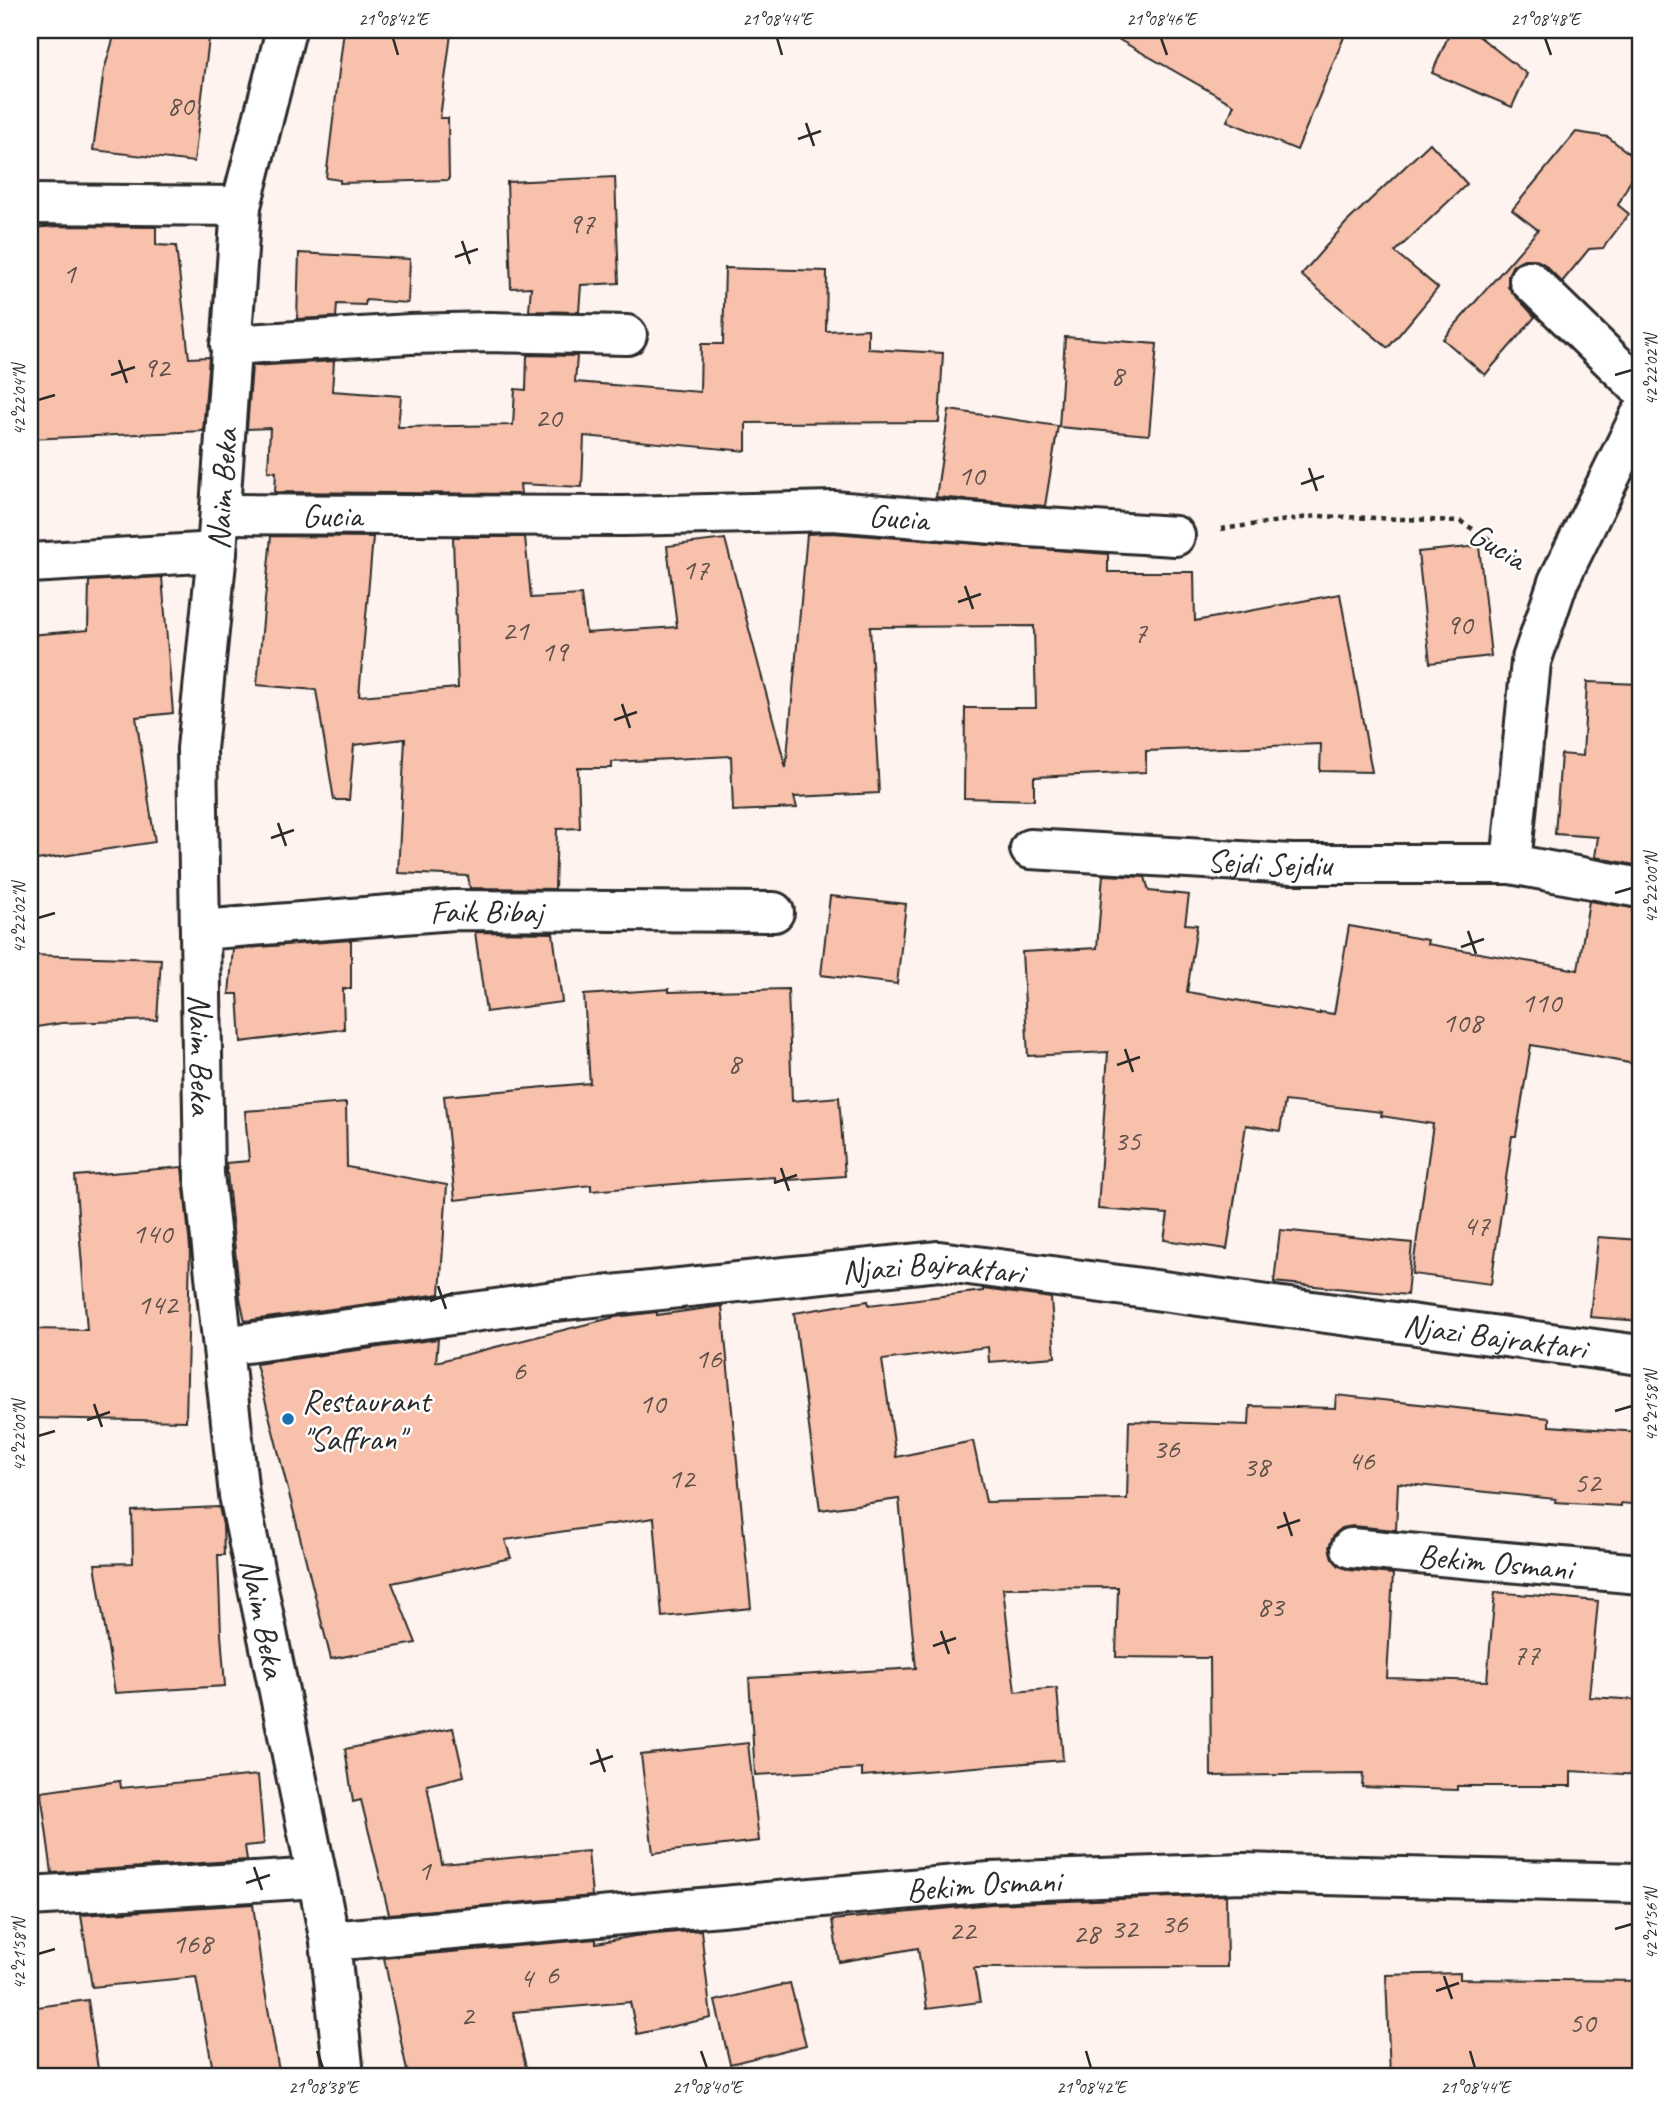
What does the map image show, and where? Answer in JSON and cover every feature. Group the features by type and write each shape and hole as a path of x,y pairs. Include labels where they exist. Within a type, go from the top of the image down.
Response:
{"street":[{"name":"Naim Beka","path":"286,30 241,205 217,552 197,749 204,1174 239,1495 330,1941 344,2076"},
{"path":"30,204 241,205"},
{"path":"1529,280 1640,388"},
{"path":"230,345 489,331 627,335"},
{"path":"1511,864 1531,662 1558,582 1640,416"},
{"name":"Gucia","path":"220,514 624,516 833,512 1175,536"},
{"path":"30,563 217,552"},
{"name":"Sejdi Sejdiu","path":"1030,849 1292,864 1511,864 1640,888"},
{"name":"Faik Bibaj","path":"200,930 453,910 774,912"},
{"name":"Njazi Bajraktari","path":"224,1346 554,1301 939,1261 1640,1355"},
{"name":"Bekim Osmani","path":"1351,1548 1640,1574"},
{"name":"Bekim Osmani","path":"330,1941 990,1882 1242,1873 1640,1883"},
{"path":"30,1896 317,1878"}],"path":[{"name":"Gucia","path":"1175,536 1317,516 1460,521 1558,582"}],"building":[{"path":"116,30 210,30 194,162 93,150 104,70"},
{"path":"344,30 411,30 451,34 440,118 448,118 449,180 340,183 340,180 326,178"},
{"path":"1102,30 1347,30 1297,150 1227,121 1234,105"},
{"path":"1451,30 1471,30 1527,74 1512,107 1432,73"},
{"path":"1576,132 1608,137 1640,162 1618,205 1629,214 1603,248 1589,249 1562,282 1535,259 1524,259 1513,265 1508,275 1508,287 1535,317 1485,375 1443,339 1538,230 1512,210"},
{"path":"1430,143 1467,184 1395,252 1438,288 1388,348 1301,275 1346,223"},
{"path":"615,177 619,283 581,285 579,312 529,311 531,287 511,288 507,182"},
{"path":"156,227 156,245 176,246 189,358 209,357 203,431 30,439 30,228"},
{"path":"299,253 410,259 408,303 366,300 365,305 337,304 336,317 297,319"},
{"path":"725,268 827,271 826,331 868,329 868,349 943,353 939,422 746,423 746,451 584,436 582,487 520,484 521,494 275,492 276,472 268,471 270,428 247,429 252,366 334,361 332,391 401,396 398,427 513,425 515,389 526,390 527,355 577,356 575,382 700,392 701,344 723,344"},
{"path":"1065,337 1157,344 1149,435 1059,427"},
{"path":"949,410 1058,426 1045,506 936,497"},
{"path":"832,533 1108,554 1108,572 1194,572 1195,621 1340,594 1372,772 1320,771 1321,744 1146,751 1146,772 1034,777 1034,800 964,798 965,708 1036,708 1034,626 870,627 879,793 794,797 797,808 733,811 731,756 612,762 612,768 578,768 580,828 557,829 555,889 470,888 468,876 398,873 405,739 354,745 349,800 334,800 316,690 257,685 271,536 373,537 359,696 458,688 453,537 525,537 531,598 581,595 586,633 677,627 667,546 725,539 786,768 807,534"},
{"path":"1479,546 1491,656 1430,663 1418,552"},
{"path":"162,577 173,713 136,717 155,842 30,861 30,635 88,630 89,581"},
{"path":"1587,682 1640,684 1640,866 1595,857 1598,837 1555,834 1561,754 1583,756"},
{"path":"1103,875 1145,877 1149,891 1189,895 1185,924 1197,925 1187,992 1320,1014 1334,1014 1349,926 1428,940 1427,944 1578,970 1589,901 1640,909 1640,1065 1531,1045 1516,1136 1512,1136 1491,1284 1412,1274 1433,1124 1381,1116 1382,1112 1285,1101 1280,1131 1246,1125 1227,1249 1164,1240 1168,1214 1098,1209 1108,1052 1028,1056 1022,952 1097,948"},
{"path":"830,896 906,904 897,984 821,975"},
{"path":"475,932 553,933 562,1002 486,1012"},
{"path":"351,940 351,989 343,989 344,1029 241,1042 238,994 229,994 233,949"},
{"path":"30,955 161,959 157,1020 62,1023 30,1028"},
{"path":"669,989 669,992 788,989 792,1101 839,1097 845,1176 775,1181 775,1177 591,1191 591,1185 455,1200 444,1096 590,1083 584,995"},
{"path":"346,1103 347,1167 447,1185 440,1294 245,1321 240,1298 226,1163 249,1161 245,1111"},
{"path":"182,1167 190,1248 186,1421 30,1418 30,1329 87,1330 75,1176"},
{"path":"1280,1230 1412,1243 1407,1295 1274,1282"},
{"path":"1598,1237 1640,1240 1640,1321 1590,1317"},
{"path":"983,1289 1051,1298 1055,1357 989,1362 988,1347 882,1360 896,1457 973,1441 986,1502 1127,1499 1129,1421 1249,1425 1250,1406 1335,1408 1336,1395 1549,1418 1549,1426 1640,1432 1640,1505 1555,1502 1556,1499 1398,1483 1396,1530 1353,1526 1342,1528 1334,1535 1329,1547 1332,1558 1339,1566 1349,1570 1393,1574 1387,1678 1487,1681 1495,1592 1598,1601 1589,1697 1640,1700 1640,1775 1571,1771 1571,1786 1457,1786 1457,1790 1362,1787 1363,1774 1211,1776 1210,1658 1116,1657 1118,1587 1003,1588 1015,1692 1057,1688 1063,1760 862,1776 862,1769 755,1775 749,1678 916,1668 899,1499 820,1510 794,1313 868,1301 869,1305"},
{"path":"722,1306 751,1608 662,1617 654,1518 505,1540 511,1558 392,1583 416,1643 331,1659 256,1364 438,1339 436,1362 615,1317 657,1312 657,1315"},
{"path":"219,1507 223,1525 224,1555 218,1555 225,1686 115,1693 95,1564 133,1563 132,1511"},
{"path":"453,1728 464,1776 427,1785 442,1864 588,1851 592,1896 389,1914 361,1800 353,1802 345,1749"},
{"path":"748,1743 759,1841 653,1853 641,1755"},
{"path":"258,1775 264,1844 245,1846 247,1860 52,1873 41,1792 120,1781 121,1788"},
{"path":"1226,1895 1227,1967 974,1968 980,2002 927,2009 918,1948 839,1962 832,1920 991,1904"},
{"path":"253,1904 279,2071 258,2076 214,2076 196,1977 92,1987 81,1915"},
{"path":"701,1930 711,2018 637,2034 630,2002 513,2012 528,2076 408,2076 384,1958 596,1939 596,1943 635,1936"},
{"path":"1460,1973 1460,1979 1640,1981 1640,2076 1390,2076 1386,1975"},
{"path":"790,1983 806,2045 730,2064 715,2001"},
{"path":"88,2000 98,2069 51,2076 30,2076 30,2008"}],"place":[{"name":"Restaurant \"Saffran\"","path":"288,1419"}]}
